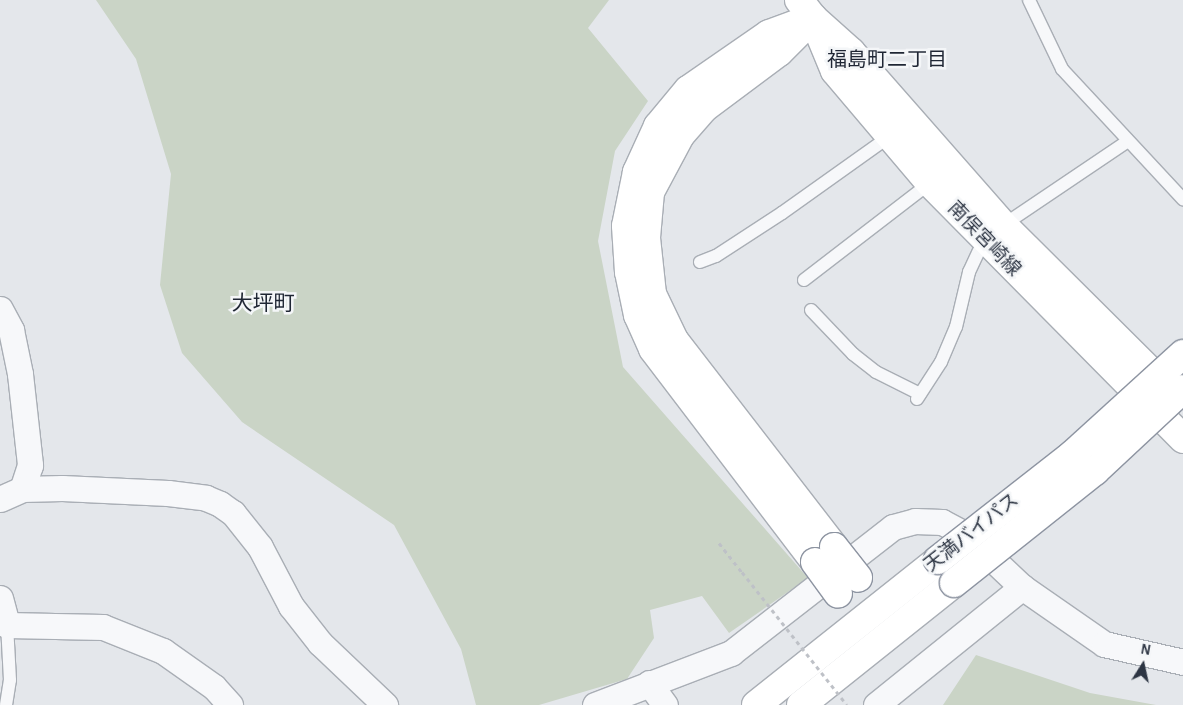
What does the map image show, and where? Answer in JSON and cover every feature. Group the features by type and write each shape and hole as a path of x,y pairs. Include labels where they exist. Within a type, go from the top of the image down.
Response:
{"main road":[{"name":"南俣宮崎線","path":"806,9 835,71 930,183 989,239 1183,439"},
{"name":"南俣宮崎線","path":"806,9 852,52 989,239 1183,404"},
{"path":"806,9 779,52 704,108 681,134 650,192 646,238 652,294 674,340 848,586 859,622 879,644"},
{"name":"天満バイパス","path":"756,705 1072,455 1183,354"},
{"name":"天満バイパス","path":"801,705 1095,471 1183,388"},
{"path":"848,586 880,605 902,625"}],"street":[{"path":"0,309 11,330 21,384 30,465 11,494"},
{"path":"11,494 146,491 206,498 220,504 234,513 260,547 291,606 320,643 385,705"},
{"path":"594,705 731,653 893,527 915,521 942,522 968,536 1022,587 1104,644 1183,662"},
{"path":"876,705 1022,587"},
{"path":"0,598 7,625 103,627 163,651 214,687 230,705"},
{"path":"649,683 665,705"}],"lane":[{"path":"1030,0 1037,10 1062,69 1183,199"},
{"path":"700,262 716,256 774,218 890,136"},
{"path":"811,310 853,354 876,372 918,397 940,362 956,327 969,272 989,239 1128,141"},
{"path":"804,280 930,183"},
{"path":"6,705 10,680 7,625"}],"path":[{"path":"719,543 847,705"}],"green space":[{"path":"96,0 609,0 588,28 648,101 615,151 598,241 623,367 808,578 729,633 702,596 650,610 654,638 627,679 539,705 476,705 461,649 394,525 242,422 182,353 160,285 171,174 136,59"},
{"path":"976,655 1090,693 1156,705 943,705"}],"district":[{"name":"福島町二丁目","path":"887,60"},
{"name":"大坪町","path":"263,304"}]}
